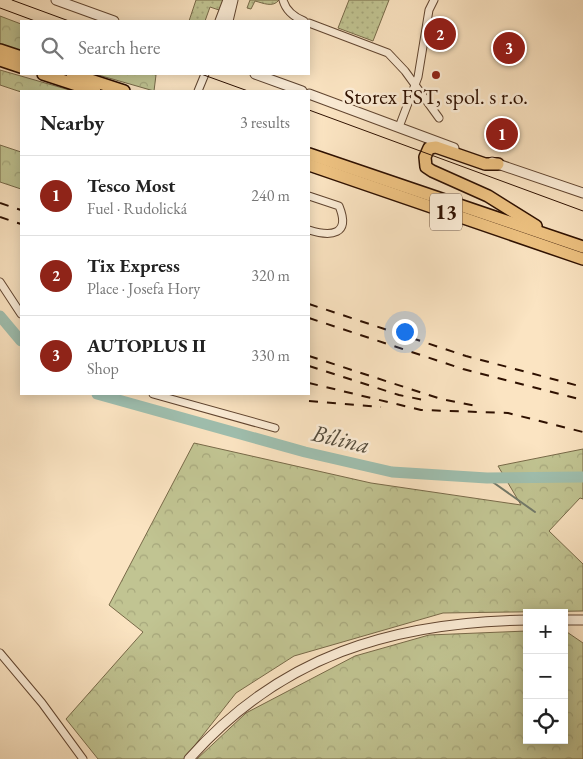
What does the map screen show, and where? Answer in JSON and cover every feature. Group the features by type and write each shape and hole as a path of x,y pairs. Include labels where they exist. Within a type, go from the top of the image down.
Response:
{"highway":[{"path":"0,50 20,57"},
{"path":"0,60 20,67"},
{"path":"46,75 92,90"},
{"path":"75,75 121,90"},
{"path":"498,164 485,164 436,147 429,148 425,157 426,167 488,196 559,238"},
{"name":"13","path":"310,154 583,247"},
{"name":"13","path":"310,165 583,259"}],"street":[{"path":"56,0 79,4 112,20"},
{"path":"220,20 228,0"},
{"path":"228,20 233,0"},
{"path":"283,0 285,7 294,17 302,20"},
{"path":"399,127 418,77 429,10 434,0"},
{"path":"310,23 388,53 405,71 439,118"},
{"path":"198,90 205,75"},
{"path":"258,75 299,90"},
{"path":"310,94 498,164 583,193"},
{"path":"310,196 339,206 343,215 342,224 338,231 330,235 310,230"},
{"path":"0,282 20,312"},
{"path":"157,395 276,428"},
{"path":"189,759 237,711 278,682 357,645 393,635 444,626 523,620"},
{"path":"568,620 583,620"},
{"path":"0,652 42,703 83,759"}],"green space":[{"path":"196,0 224,0 219,10 210,7 205,20 189,20"},
{"path":"250,0 279,0 274,4 255,1 251,9 247,8"},
{"path":"349,0 389,0 373,41 338,28"},
{"path":"0,16 20,24 20,52 0,46"},
{"path":"0,70 70,90 20,90 20,92 0,85"},
{"path":"98,75 156,75 154,90"},
{"path":"0,145 20,152 20,189 0,182"},
{"path":"194,443 371,483 521,505 498,466 583,449 583,499 580,498 549,531 583,564 583,611 523,609 523,612 443,613 294,656 236,693 184,759 98,759 66,719 143,632 109,605"},
{"path":"523,631 523,744 568,744 568,633 583,643 583,759 197,759 246,713 355,656 429,635"}],"waterway":[{"name":"Bílina","path":"0,316 20,340"},
{"name":"Bílina","path":"101,395 305,452 392,472 487,478 583,477"},
{"path":"487,478 535,512"}],"tram line":[{"path":"12,0 66,20"},
{"path":"0,8 32,20"},
{"path":"204,75 245,90"},
{"path":"310,110 583,211"}],"railway":[{"path":"0,203 20,210"},
{"path":"0,217 20,224"},
{"path":"310,304 466,356 583,387"},
{"path":"310,318 463,369 583,400"},
{"path":"310,356 441,399 476,406"},
{"path":"310,366 399,395 429,401"},
{"path":"310,383 421,410 508,413 583,432"},
{"path":"309,401 381,407"}],"place":[{"name":"Tix Express","path":"440,34"},
{"name":"AUTOPLUS II","path":"509,48"},
{"name":"Storex FST, spol. s r.o.","path":"436,75"},
{"name":"Tesco Most","path":"502,134"}]}
